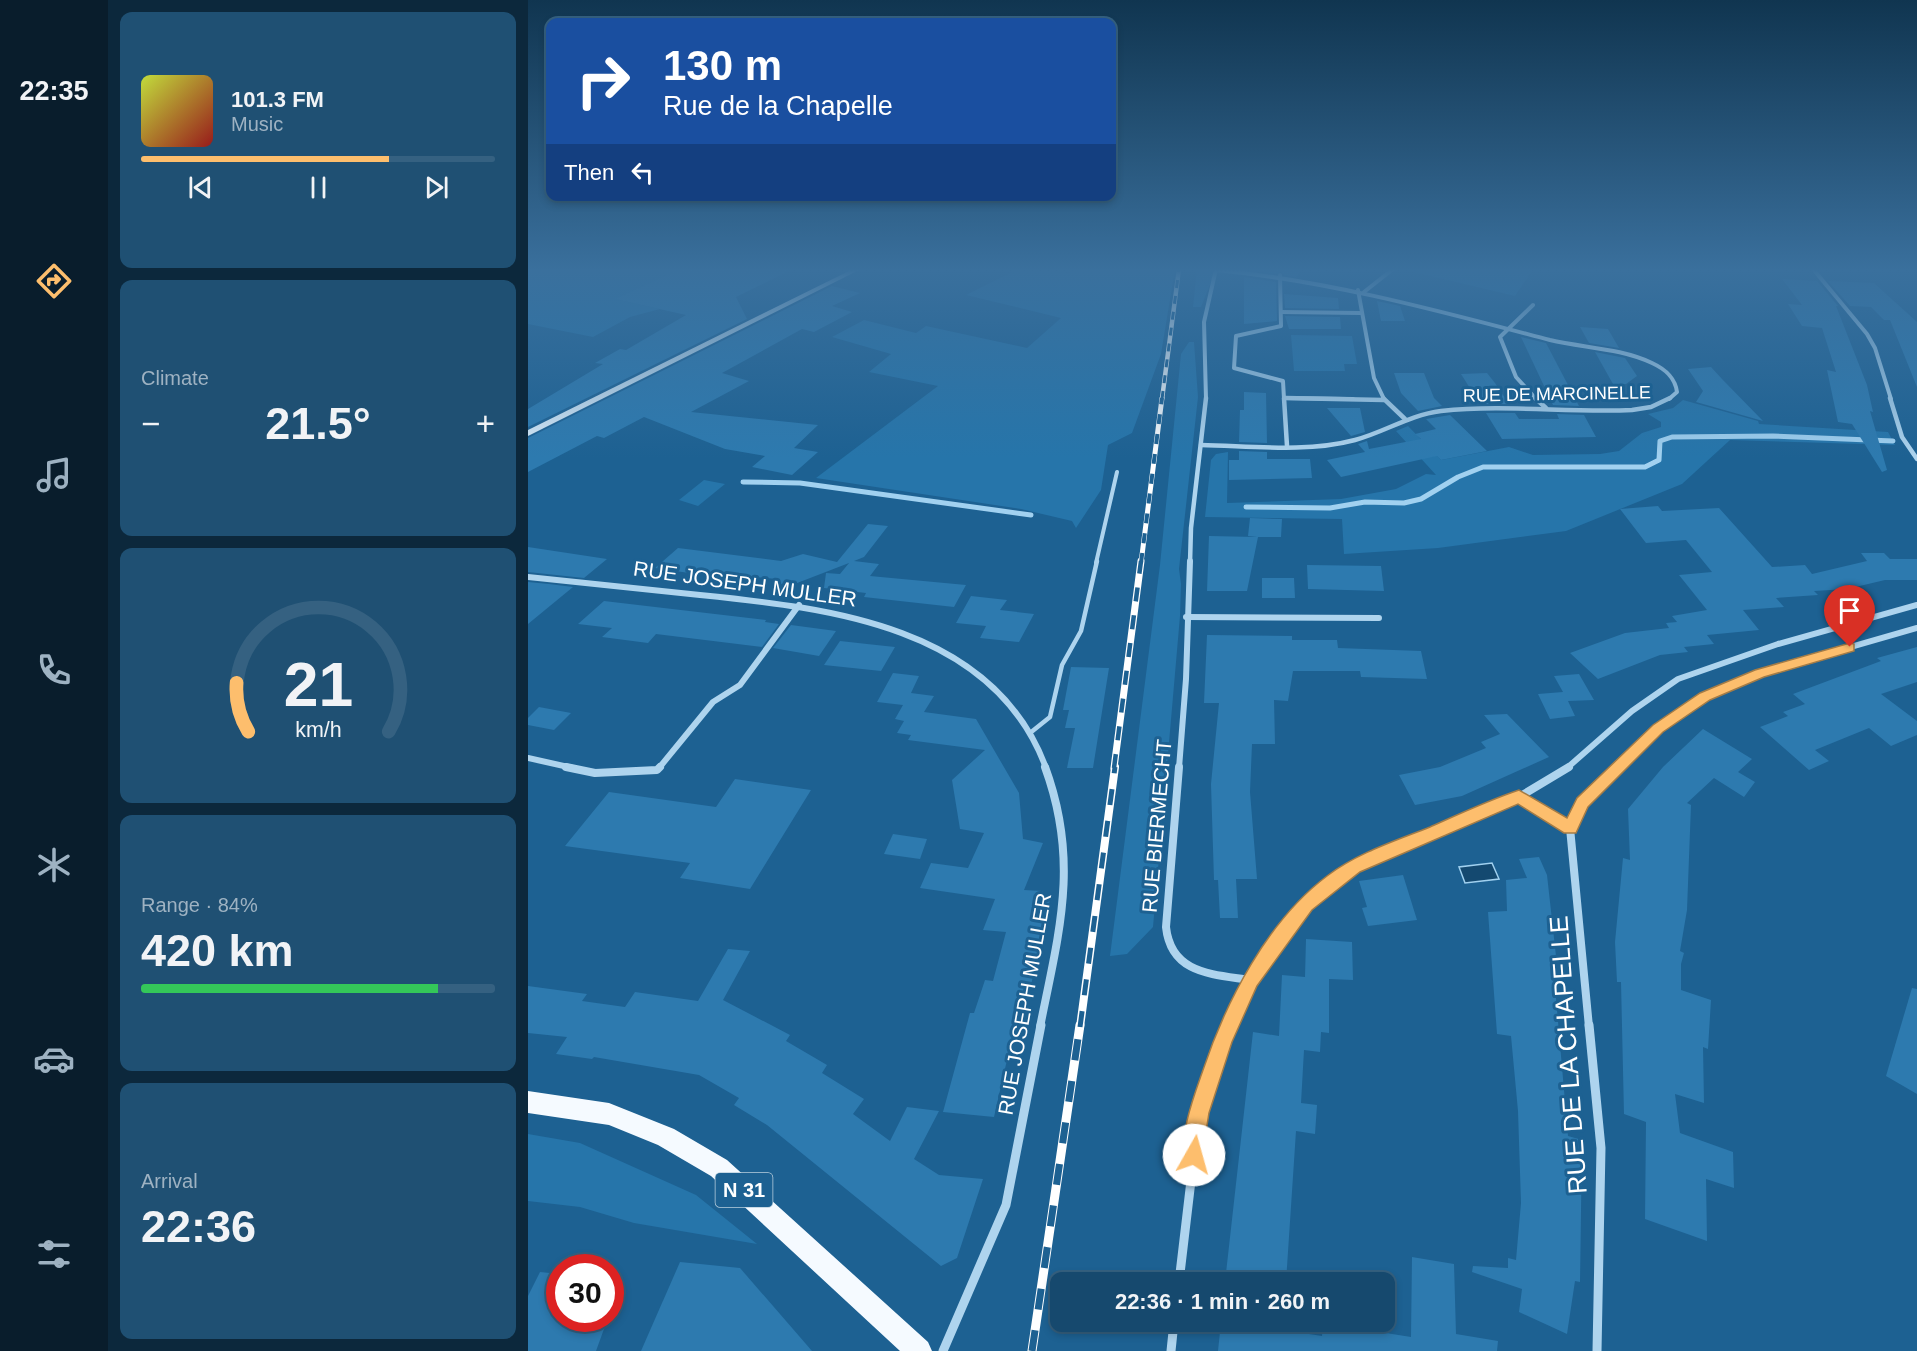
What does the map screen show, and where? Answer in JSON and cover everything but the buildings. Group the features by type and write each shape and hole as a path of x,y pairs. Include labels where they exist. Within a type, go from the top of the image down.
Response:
{"main road":[{"path":"528,433 731,332"},
{"name":"N 31","path":"528,1102 609,1114 666,1137 719,1168 919,1351"}],"street":[{"name":"RUE BIERMECHT","path":"1204,332 1206,396 1191,528 1186,617 1186,679 1166,927 1170,950 1182,962 1202,971 1250,980"},
{"path":"1254,332 1236,336 1234,368 1283,381 1287,446"},
{"path":"1365,332 1374,378 1384,400 1405,419"},
{"path":"1504,332 1500,337 1516,377 1525,389 1546,408"},
{"name":"RUE DE MARCINELLE","path":"1201,445 1315,447 1350,442 1405,419 1468,409 1651,408 1673,398 1677,392 1677,385 1666,370 1642,358 1575,346 1519,332"},
{"path":"1865,332 1875,348 1902,437 1917,459"},
{"path":"1285,398 1384,400"},
{"name":"RUE JOSEPH MULLER","path":"528,578 799,605 842,612 891,626 935,646 976,672 1005,699 1030,733 1056,796 1065,856 1064,904 1006,1205 943,1351"},
{"path":"528,758 595,773 657,770 713,702 740,685 799,605"},
{"path":"1180,1272 1199,1113 1222,1040 1250,980 1306,904 1354,867 1519,797 1567,768 1632,711 1678,679 1778,644 1917,605"},
{"path":"1186,617 1379,618"},
{"path":"1519,797 1570,828 1583,803 1658,729 1705,696 1760,673 1917,628"},
{"name":"RUE DE LA CHAPELLE","path":"1570,828 1601,1148 1597,1351"},
{"path":"1171,1351 1173,1332"}],"lane":[{"path":"1030,733 1050,717 1062,665 1081,631 1117,472"}],"shaded area":[{"path":"568,332 602,332 593,337"},
{"path":"841,332 954,332 1027,348 1045,332 1165,332 1161,354 1132,433 1108,445 1101,490 1076,528 1072,521 1021,509 816,478 938,386 869,372 891,354 832,337"},
{"path":"1291,335 1352,336 1357,364 1344,364 1345,371 1294,371"},
{"path":"1189,342 1194,342 1198,397 1179,569 1180,616 1153,927 1127,954 1110,956 1160,565 1181,354"},
{"path":"1683,400 1758,421 1759,424 1888,432 1895,445 1730,440 1682,484 1566,531 1438,548 1344,554 1342,519 1205,517 1211,460 1216,454 1228,452 1227,503 1341,499 1396,489 1426,474 1436,475 1396,431 1408,426 1441,460 1509,447 1533,455 1600,454 1619,451 1642,433 1661,427 1661,422 1648,414 1673,408"},
{"path":"704,480 725,484 698,506 679,500"},
{"path":"1492,863 1499,879 1465,883 1459,867"},
{"path":"528,1134 580,1143 696,1195 757,1244 634,1223 580,1207 528,1201"}],"waterway":[{"path":"1246,507 1330,508 1365,502 1404,503 1421,499 1458,477 1483,467 1645,467 1659,460 1660,441 1672,437 1773,436 1893,441"},
{"path":"743,482 800,483 1031,515"}],"railway":[{"path":"1162,399 1171,332"},
{"path":"1141,563 1162,398"},
{"path":"1114,768 1141,561"},
{"path":"1080,1027 1115,767"},
{"path":"1032,1351 1080,1025"}],"route":[{"path":"1194,1155 1199,1113 1222,1040 1250,980 1306,904 1332,882 1354,867 1391,850 1519,797 1570,828 1583,803 1658,729 1705,696 1760,673 1850,647"}]}
